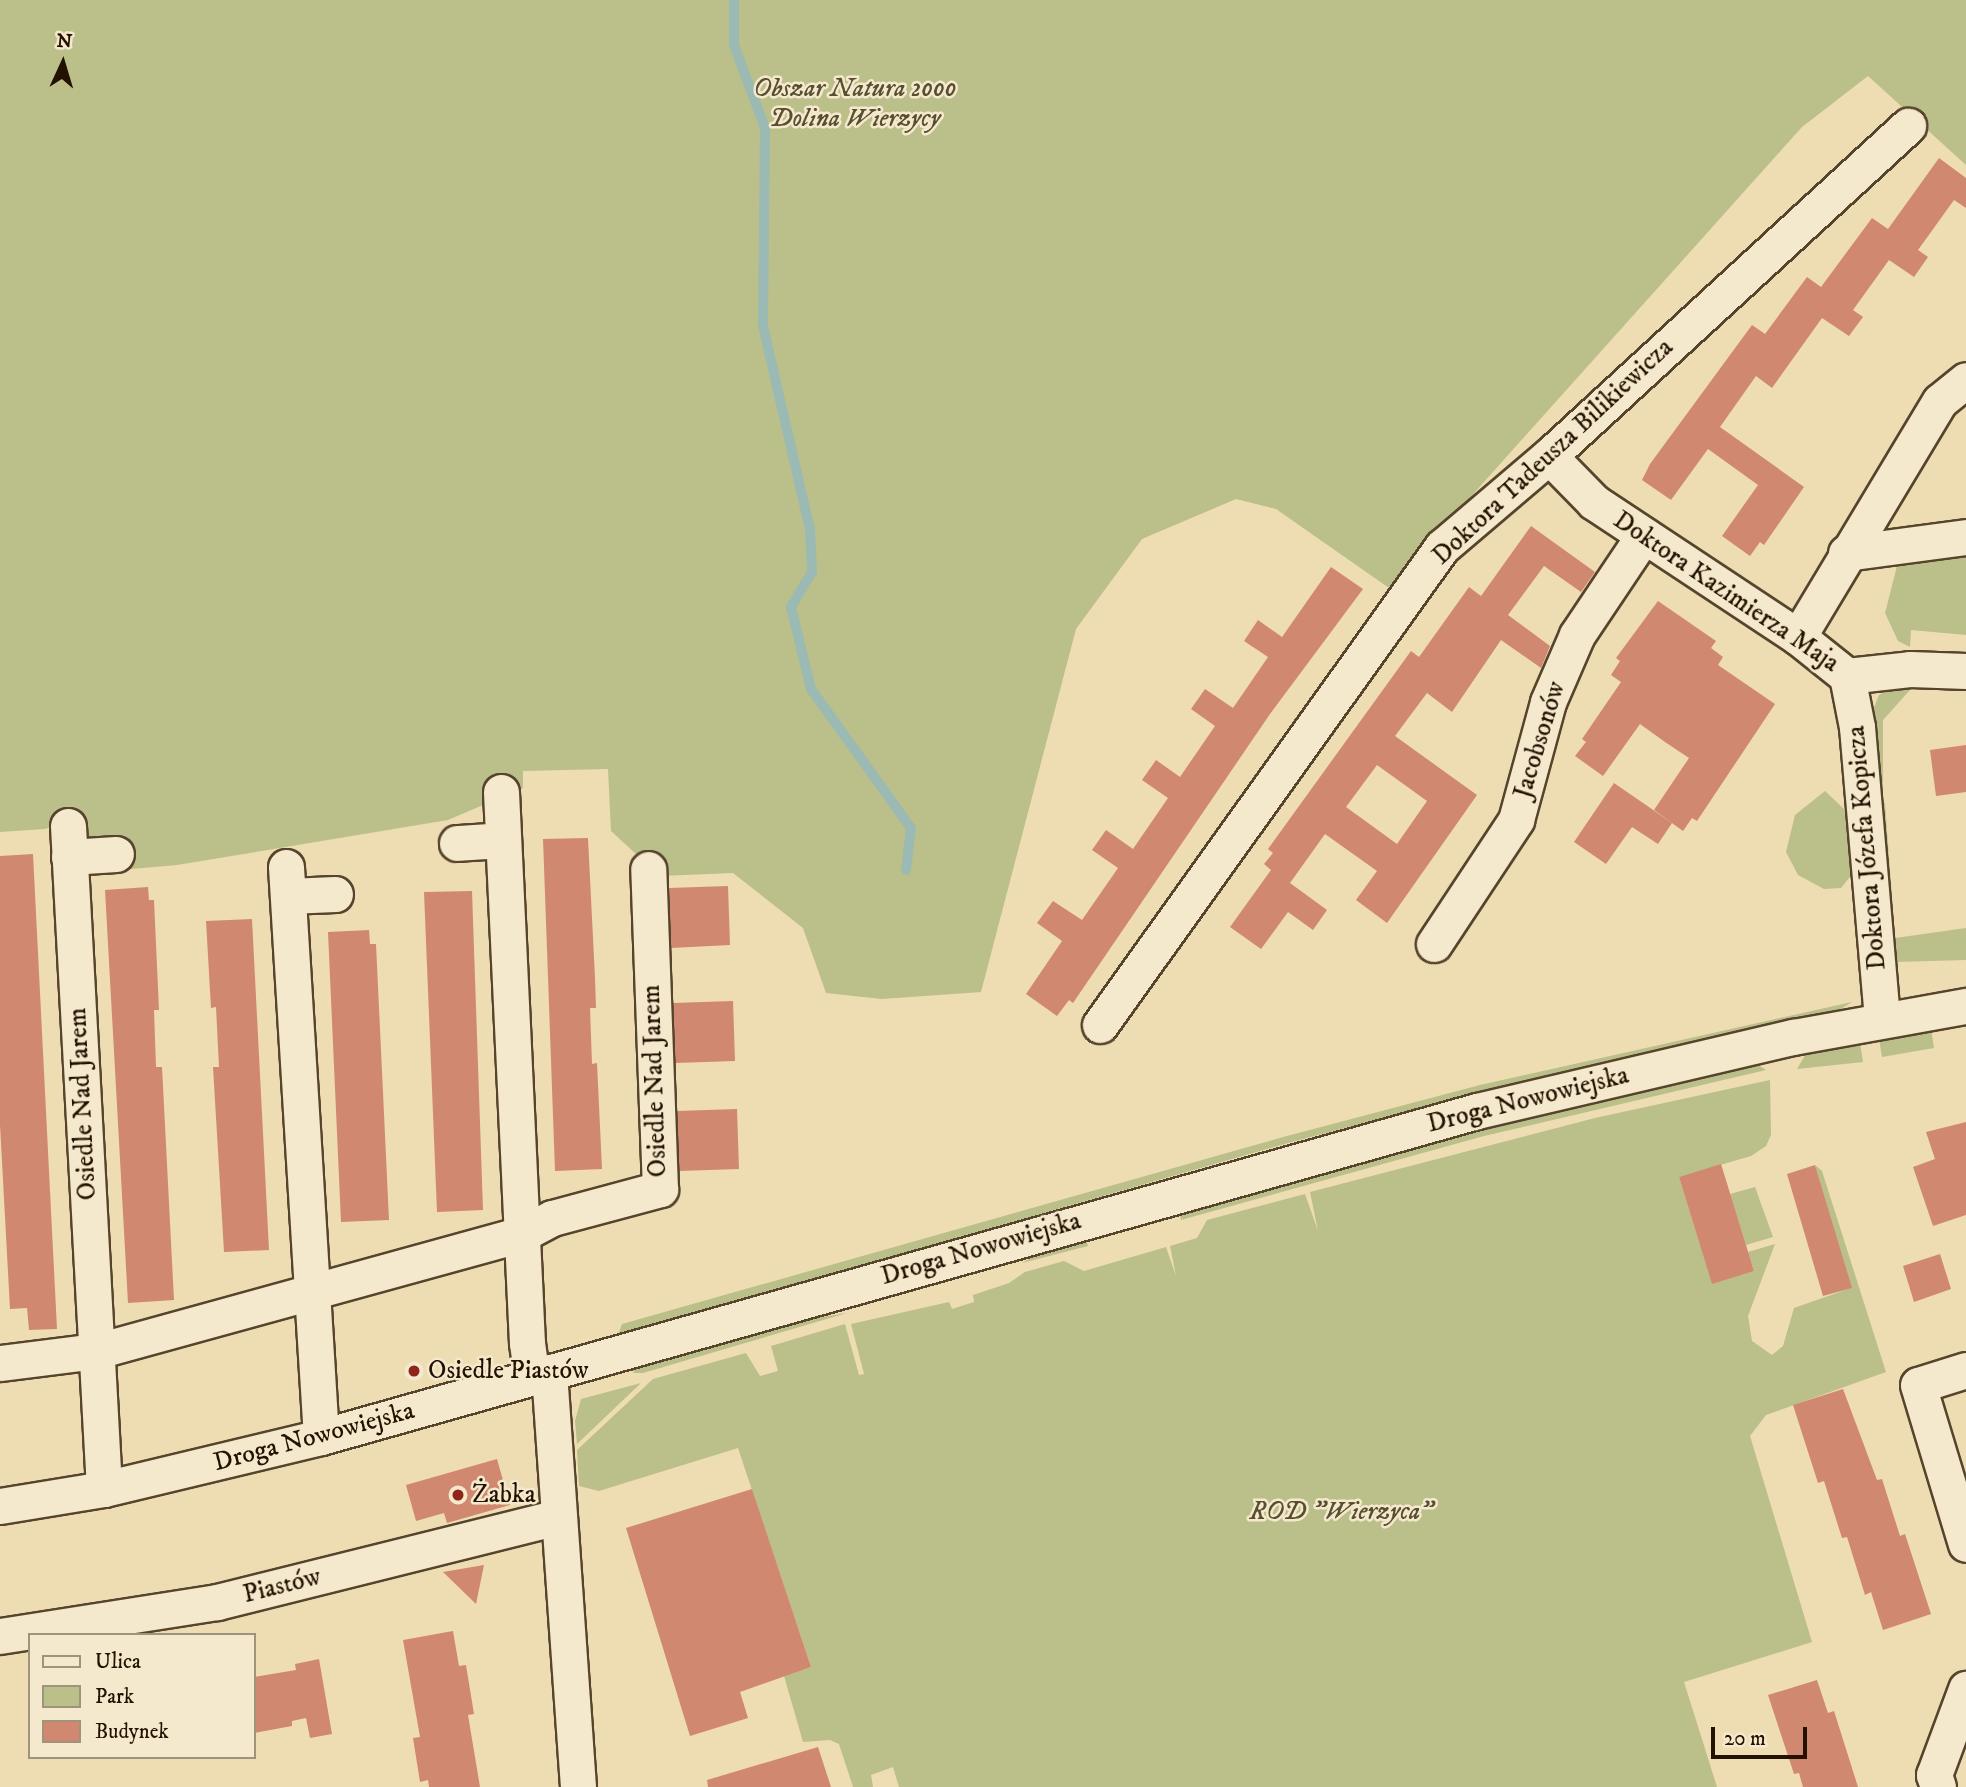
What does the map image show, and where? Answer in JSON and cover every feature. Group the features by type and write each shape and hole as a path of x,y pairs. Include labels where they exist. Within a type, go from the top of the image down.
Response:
{"street":[{"name":"Doktora Tadeusza Bilikiewicza","path":"1100,1025 1442,547 1549,456 1908,126"},
{"path":"1798,637 1846,553 1940,401 1966,380"},
{"name":"Doktora Kazimierza Maja","path":"1549,456 1594,502 1798,637 1847,676 1910,669 1966,671"},
{"name":"Jacobsonów","path":"1434,944 1516,820 1548,702 1577,635 1644,534"},
{"path":"1846,553 1966,537"},
{"name":"Doktora Józefa Kopicza","path":"1847,676 1857,727 1882,1020"},
{"path":"501,792 522,1234 559,1517 578,1787"},
{"path":"457,843 503,840"},
{"name":"Osiedle Nad Jarem","path":"104,1489 69,841 116,854"},
{"name":"Osiedle Nad Jarem","path":"0,1363 97,1351 522,1234 552,1218 660,1189 649,869"},
{"path":"321,1437 310,1294 287,881 335,894"},
{"name":"Droga Nowowiejska","path":"0,1506 104,1489 321,1437 1477,1111 1882,1020 1966,1006"},
{"path":"1966,1370 1918,1385 1966,1544"},
{"name":"Piastów","path":"0,1636 217,1602 559,1517"},
{"path":"1946,1776 1966,1689"}],"green space":[{"name":"Obszar Natura 2000 Dolina Wierzycy","path":"0,0 1966,0 1966,165 1868,76 1802,127 1389,588 1276,509 1236,499 1142,539 1076,629 981,992 882,999 826,993 803,928 733,873 660,876 611,831 608,769 523,771 523,788 448,820 177,865 97,872 64,822 45,829 0,832"},
{"path":"1914,551 1944,559 1966,557 1966,635 1911,630 1910,647 1898,641 1885,613 1898,562"},
{"path":"1908,680 1910,690 1883,720 1883,787 1878,787 1873,710 1879,695"},
{"path":"1825,791 1845,810 1853,873 1841,888 1824,889 1798,875 1786,852 1795,815"},
{"path":"1879,803 1885,803 1895,938 1966,928 1966,960 1895,962"},
{"path":"1852,1002 1836,1012 1482,1092 1288,1143 618,1335 622,1324 1287,1136 1480,1085"},
{"path":"1931,1029 1934,1048 1882,1057 1879,1039"},
{"path":"1860,1043 1863,1062 1797,1069 1807,1052"},
{"path":"1755,1063 1766,1070 1484,1136 1181,1220 1179,1211 1483,1127"},
{"name":"ROD \"Wierzyca\"","path":"1770,1080 1771,1135 1766,1146 1751,1156 1679,1177 1712,1283 1754,1271 1748,1252 1775,1244 1748,1316 1752,1341 1772,1355 1783,1346 1794,1308 1851,1288 1815,1165 1822,1171 1886,1372 1766,1415 1750,1436 1812,1642 1684,1682 1717,1787 899,1787 893,1767 871,1775 873,1787 853,1787 839,1744 830,1740 803,1742 784,1676 811,1667 738,1448 599,1491 579,1486 577,1450 653,1379 746,1353 760,1376 778,1371 771,1346 845,1324 859,1375 864,1374 851,1324 949,1302 952,1309 974,1302 973,1295 1009,1283 1025,1272 1064,1261 1084,1271 1166,1247 1176,1276 1170,1246 1197,1238 1207,1220 1305,1194 1318,1231 1310,1192 1595,1118"},
{"path":"1755,1187 1773,1237 1746,1245 1730,1194"},
{"path":"1085,1236 1088,1246 1022,1263 1053,1246"},
{"path":"847,1313 643,1373 634,1373 632,1366 783,1323"},
{"path":"641,1383 577,1444 575,1421 581,1399"}],"building":[{"path":"1939,158 1966,178 1966,208 1954,200 1918,250 1928,257 1914,277 1889,260 1853,310 1863,317 1849,336 1822,318 1772,388 1756,376 1720,427 1804,487 1764,545 1760,542 1750,556 1722,536 1758,485 1708,449 1671,500 1642,480 1650,464 1752,325 1765,334 1807,277 1821,287 1872,218 1888,229"},
{"path":"1531,526 1595,572 1581,592 1544,566 1508,615 1550,646 1541,668 1501,640 1452,712 1427,693 1395,736 1477,795 1387,923 1356,900 1377,871 1325,834 1290,883 1327,910 1313,930 1288,912 1261,949 1230,927 1271,870 1264,864 1273,853 1268,849 1411,651 1419,657 1469,587 1481,596","holes":["1377,765 1427,801 1397,844 1346,807"]},
{"path":"1331,567 1363,589 1270,714 1073,1003 1069,1000 1057,1016 1026,994 1062,941 1037,923 1053,901 1082,920 1118,868 1092,850 1106,830 1133,849 1168,798 1142,780 1156,760 1180,777 1215,726 1191,709 1205,689 1233,708 1268,657 1244,641 1258,620 1282,637"},
{"path":"1658,601 1716,641 1711,648 1723,657 1718,665 1775,704 1697,821 1692,818 1683,831 1654,810 1689,758 1640,724 1603,776 1575,756 1586,742 1582,739 1621,682 1611,675 1620,661 1616,658"},
{"path":"1966,745 1966,792 1936,796 1930,750"},
{"path":"1614,783 1672,823 1658,844 1632,827 1606,864 1574,842"},
{"path":"588,838 596,1008 590,1008 592,1064 597,1063 602,1169 555,1171 543,839"},
{"path":"33,854 57,1329 29,1330 27,1308 10,1309 0,1125 0,856"},
{"path":"728,886 730,945 671,948 669,888"},
{"path":"148,887 149,900 154,900 159,1010 154,1010 156,1067 162,1067 174,1300 128,1303 105,890"},
{"path":"472,891 483,1210 437,1212 424,892"},
{"path":"252,919 269,1250 224,1252 213,1067 219,1067 216,1007 211,1008 206,921"},
{"path":"369,930 370,944 376,944 389,1220 341,1222 328,932"},
{"path":"733,1001 735,1061 675,1063 673,1003"},
{"path":"737,1109 739,1169 679,1171 677,1111"},
{"path":"1966,1122 1966,1215 1933,1226 1913,1167 1935,1159 1926,1132"},
{"path":"1721,1164 1754,1271 1712,1284 1679,1177"},
{"path":"1815,1165 1852,1288 1823,1296 1787,1174"},
{"path":"1940,1254 1951,1289 1914,1302 1903,1266"},
{"path":"1843,1389 1877,1480 1882,1479 1900,1536 1905,1534 1931,1614 1883,1630 1871,1592 1865,1595 1847,1537 1842,1538 1824,1481 1818,1483 1793,1405"},
{"name":"Żabka","path":"497,1459 510,1505 447,1523 444,1513 416,1521 406,1485"},
{"path":"752,1489 811,1667 740,1692 748,1718 690,1736 626,1528"},
{"path":"484,1565 476,1604 443,1572"},
{"path":"453,1631 459,1666 466,1665 474,1714 468,1715 480,1787 429,1787 428,1780 420,1782 413,1738 420,1737 403,1640"},
{"path":"319,1659 332,1734 310,1738 306,1718 292,1721 292,1726 256,1733 256,1677 296,1670 295,1664"},
{"path":"1817,1680 1828,1713 1834,1711 1858,1787 1803,1787 1799,1773 1794,1774 1768,1695"},
{"path":"818,1747 831,1787 708,1787 707,1780"}],"waterway":[{"path":"734,0 734,45 765,128 763,326 810,529 812,572 791,607 811,689 911,828 906,870"}],"place":[{"name":"Osiedle Piastów","path":"414,1371"},
{"name":"Żabka","path":"458,1495"}]}
